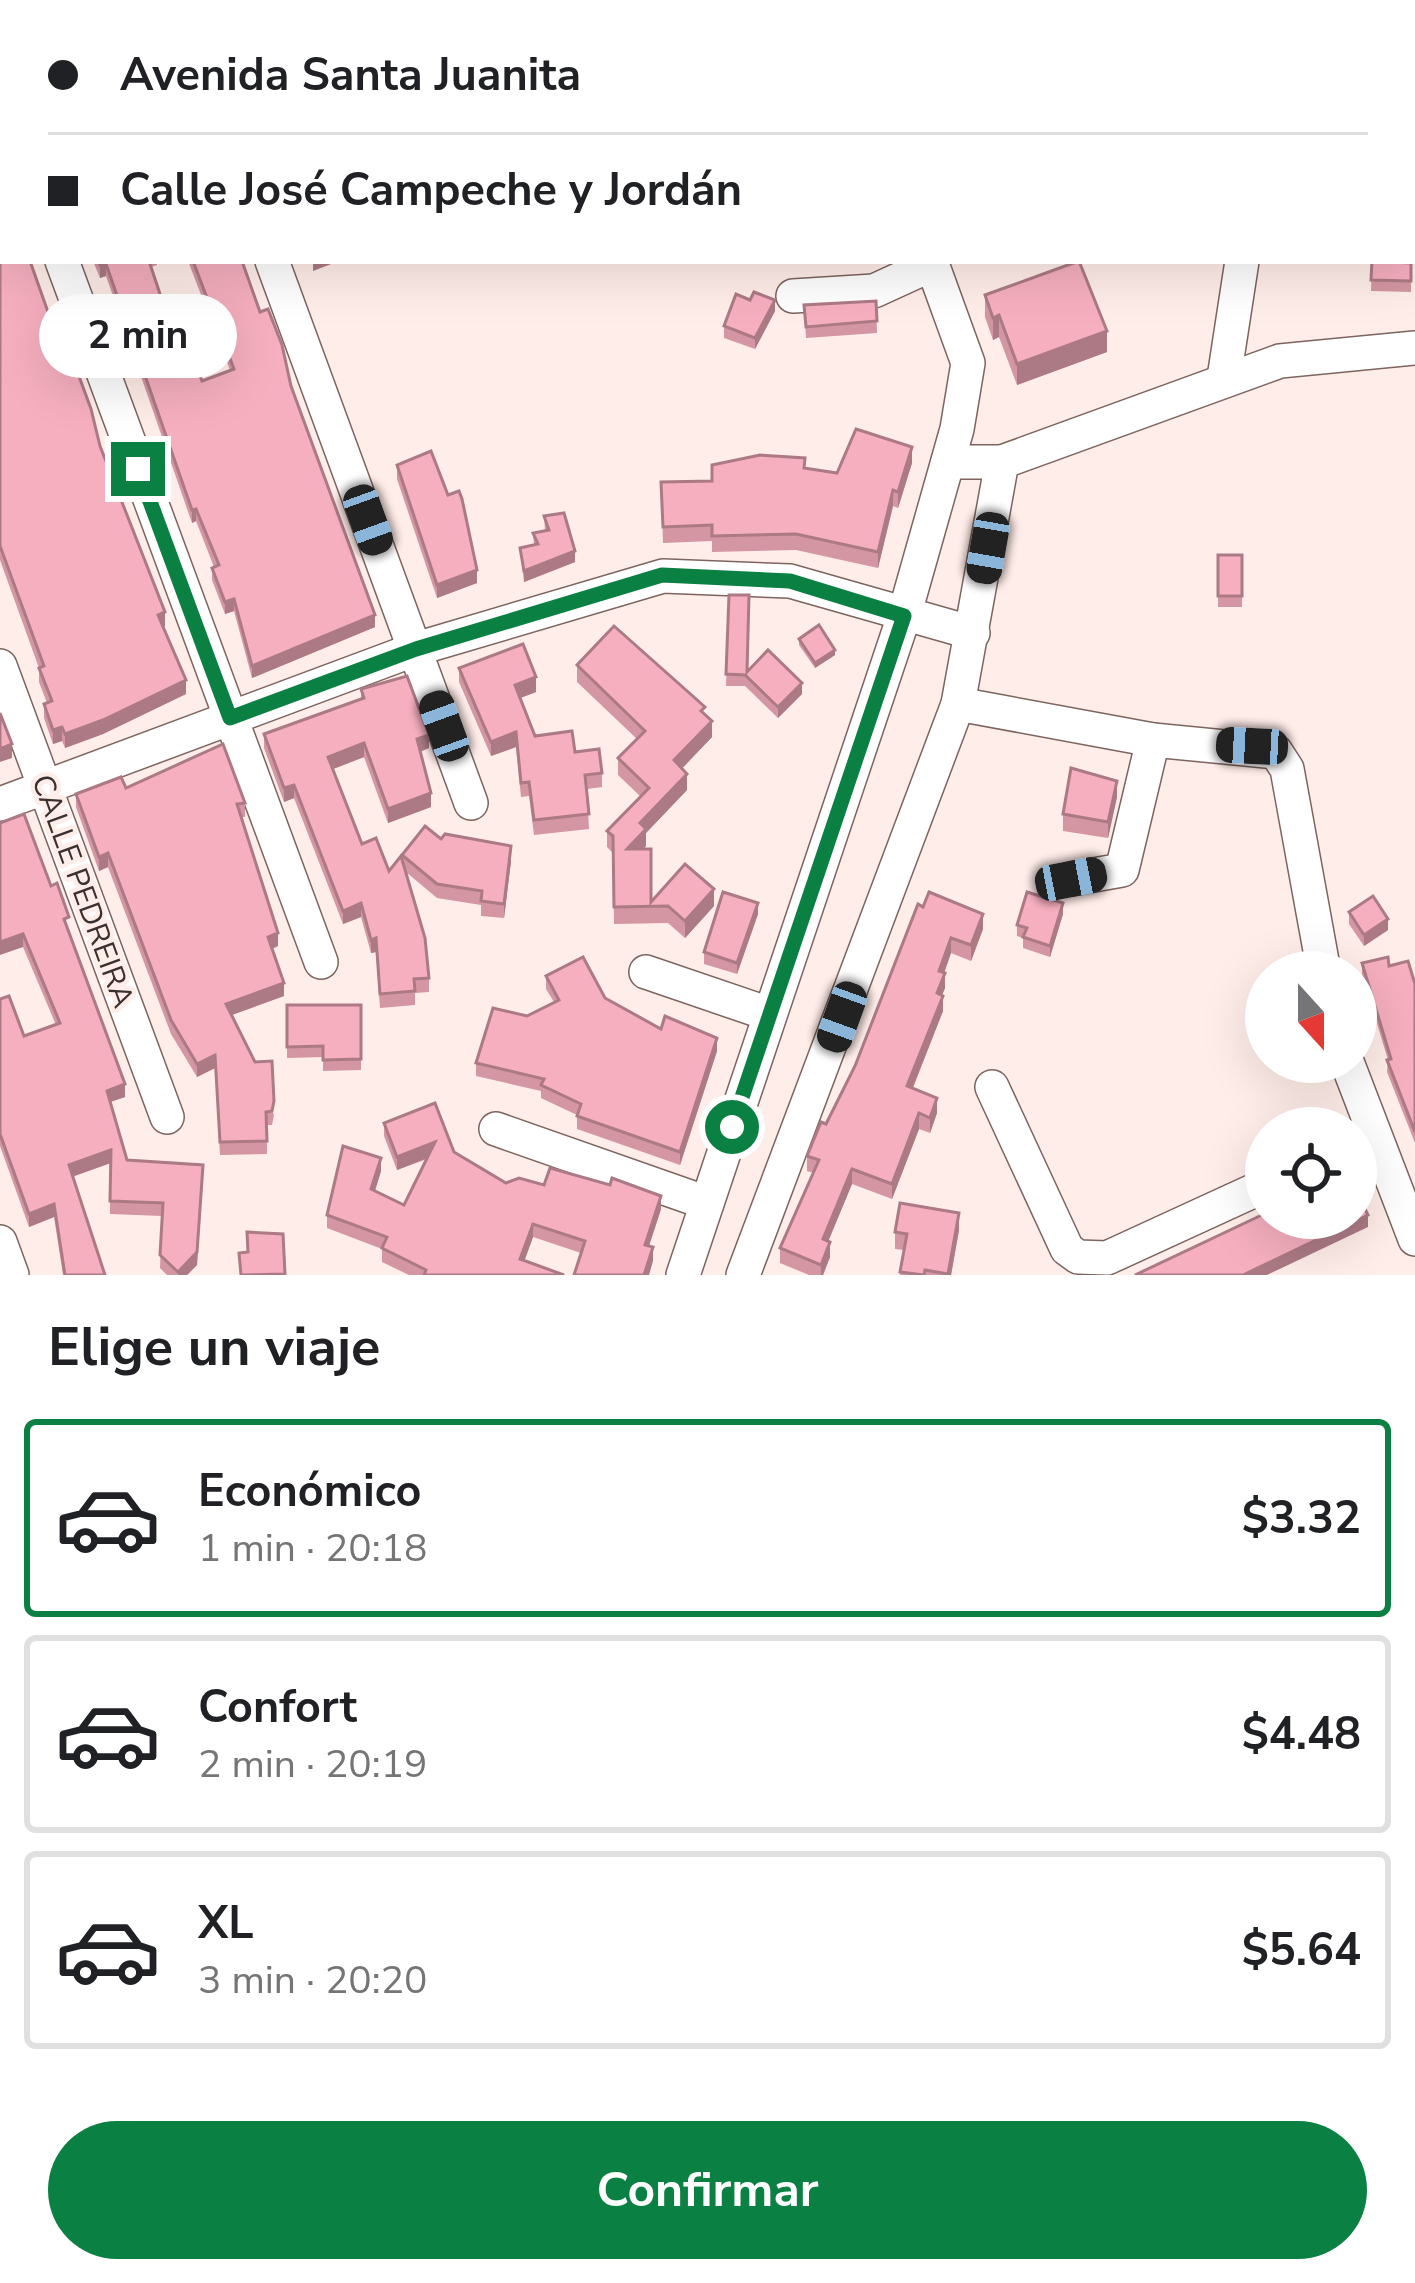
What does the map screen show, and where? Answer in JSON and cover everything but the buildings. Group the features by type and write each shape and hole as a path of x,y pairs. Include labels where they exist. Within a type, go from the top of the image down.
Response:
{"street":[{"path":"63,264 321,962"},
{"path":"273,264 471,803"},
{"path":"793,296 874,291 928,264"},
{"path":"683,1275 904,616 948,462 968,363 933,264"},
{"path":"1224,378 1242,264"},
{"path":"948,462 1002,462 1280,361 1415,348"},
{"path":"743,1275 958,704 1002,462"},
{"path":"0,804 416,649 662,575 790,581 973,633"},
{"name":"CALLE PEDREIRA","path":"0,665 167,1117"},
{"path":"958,704 1153,740 1264,747 1283,758 1320,951"},
{"path":"1071,879 1122,870 1153,740"},
{"path":"646,972 770,1013"},
{"path":"992,1087 1067,1250 1078,1256 1107,1258 1245,1195"},
{"path":"496,1129 707,1202"},
{"path":"1377,1161 1415,1239"},
{"path":"0,1242 12,1275"}],"route":[{"path":"138,469 230,718 416,649 662,575 790,581 904,616 732,1127"}]}
